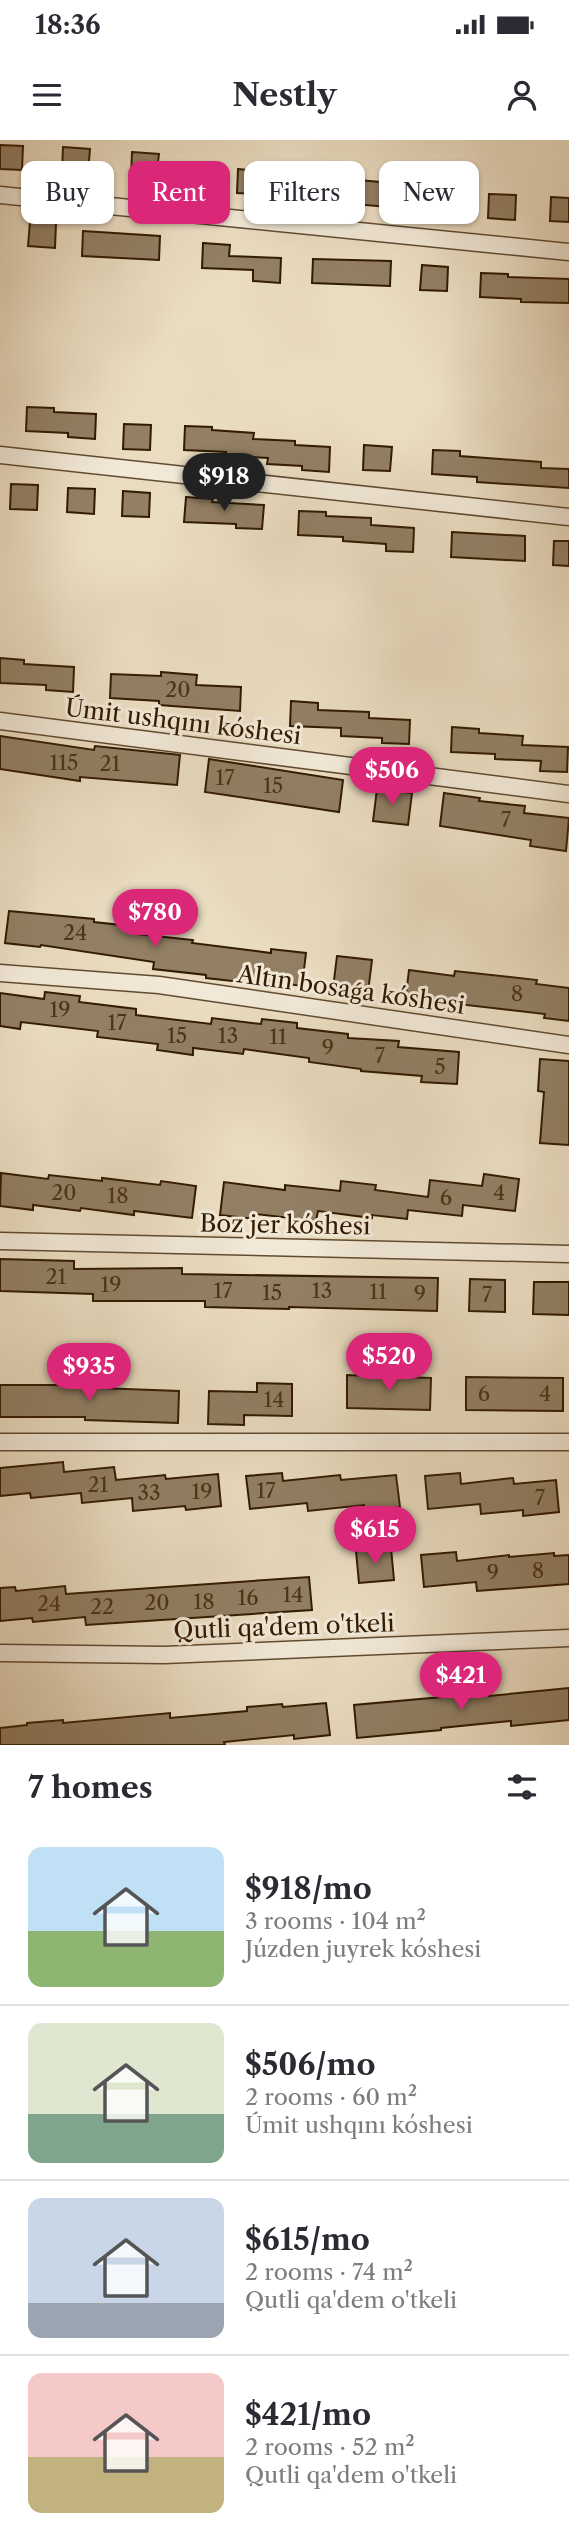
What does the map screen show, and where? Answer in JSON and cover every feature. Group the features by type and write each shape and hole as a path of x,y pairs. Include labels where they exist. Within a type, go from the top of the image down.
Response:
{"street":[{"path":"0,195 569,251"},
{"path":"0,455 569,517"},
{"name":"Úmit ushqını kóshesi","path":"0,721 569,794"},
{"name":"Altın bosaǵa kóshesi","path":"0,973 159,985 569,1045"},
{"name":"Boz jer kóshesi","path":"0,1241 569,1254"},
{"path":"0,1442 569,1442"},
{"name":"Qutli qa'dem o'tkeli","path":"0,1653 164,1655 569,1638"}],"building":[{"path":"0,145 23,146 21,170 0,169"},
{"path":"63,147 90,149 89,161 62,161"},
{"path":"132,152 159,154 158,161 132,161"},
{"path":"238,169 244,170 244,193 237,193"},
{"path":"365,181 379,182 379,206 365,205"},
{"path":"489,194 516,195 515,220 488,218"},
{"path":"551,197 569,198 569,222 550,221"},
{"path":"30,224 56,224 55,248 28,246"},
{"path":"83,231 160,236 159,260 82,256"},
{"path":"203,243 230,245 229,256 281,258 280,283 253,281 253,270 202,268"},
{"path":"313,259 391,261 390,286 312,283"},
{"path":"422,265 448,267 447,291 420,290"},
{"path":"481,273 508,274 508,277 569,279 569,303 521,302 521,299 480,297"},
{"path":"27,407 54,408 54,412 96,414 95,439 68,437 68,433 26,431"},
{"path":"124,424 151,425 150,450 123,449"},
{"path":"185,426 254,433 253,439 295,441 295,445 330,447 329,472 302,470 302,466 267,464 268,458 184,450"},
{"path":"364,445 392,447 390,471 363,470"},
{"path":"433,450 460,451 460,456 541,462 541,468 569,469 569,488 477,482 477,477 432,474"},
{"path":"11,484 38,485 37,510 10,509"},
{"path":"68,488 95,489 94,514 67,512"},
{"path":"123,491 150,493 149,517 122,516"},
{"path":"186,497 213,499 212,502 264,505 262,529 236,528 236,524 184,522"},
{"path":"299,511 326,512 326,516 371,518 371,525 414,528 413,552 386,551 386,544 343,541 343,537 298,535"},
{"path":"452,532 525,536 525,561 451,557"},
{"path":"554,541 569,541 569,566 553,565"},
{"path":"0,658 24,660 24,664 74,667 73,692 46,690 46,685 0,683"},
{"path":"161,672 197,675 196,685 241,687 240,711 110,698 111,674 161,676"},
{"path":"291,701 318,703 318,710 369,712 369,718 410,720 409,744 382,743 382,738 341,736 341,728 290,726"},
{"path":"452,727 479,729 479,733 523,736 522,745 568,747 567,772 540,771 541,761 495,759 495,754 451,752"},
{"path":"0,736 94,750 95,746 180,755 177,785 80,777 80,781 0,769"},
{"path":"209,759 343,780 339,812 205,792"},
{"path":"377,789 412,793 408,825 373,821"},
{"path":"444,793 480,798 479,801 525,806 524,813 569,818 566,851 530,846 531,840 440,826"},
{"path":"9,911 94,919 94,922 139,927 138,934 193,940 192,943 271,953 271,949 306,953 302,986 241,978 241,982 206,978 206,975 153,969 154,962 41,945 5,943"},
{"path":"337,956 372,960 368,992 333,988"},
{"path":"409,970 454,976 455,971 537,980 536,984 569,988 569,1021 544,1018 545,1014 441,1002 440,1007 405,1003"},
{"path":"45,992 80,996 79,1002 136,1009 136,1015 211,1024 212,1018 261,1024 262,1019 297,1023 297,1028 348,1034 348,1038 399,1041 398,1047 459,1052 457,1084 421,1082 422,1076 361,1071 309,1062 309,1058 244,1049 243,1054 193,1048 193,1055 157,1050 158,1044 97,1037 98,1031 21,1022 20,1029 0,1026 0,993 44,999"},
{"path":"540,1059 569,1061 569,1145 540,1143 544,1092 538,1091"},
{"path":"1,1173 48,1179 49,1175 160,1185 161,1181 196,1186 192,1218 134,1211 134,1215 81,1208 80,1211 33,1205 33,1210 0,1206"},
{"path":"484,1174 519,1179 515,1211 463,1205 462,1216 408,1210 407,1219 372,1215 372,1218 318,1211 316,1221 256,1214 255,1219 220,1215 224,1182 285,1190 285,1185 340,1191 341,1181 376,1185 375,1190 428,1197 430,1180 482,1186"},
{"path":"0,1259 74,1261 74,1269 182,1268 182,1274 438,1278 437,1311 205,1307 205,1301 93,1301 93,1294 0,1291"},
{"path":"470,1279 505,1280 505,1312 469,1311"},
{"path":"534,1282 569,1282 569,1315 533,1314"},
{"path":"347,1375 431,1378 430,1410 347,1408"},
{"path":"466,1377 563,1378 563,1411 466,1410"},
{"path":"257,1383 292,1384 292,1416 244,1415 244,1425 208,1424 209,1391 257,1392"},
{"path":"0,1385 72,1385 179,1391 178,1423 85,1420 85,1417 0,1417"},
{"path":"63,1462 64,1472 114,1467 116,1480 165,1475 166,1479 218,1474 221,1506 133,1511 132,1498 82,1503 81,1493 31,1498 30,1493 0,1496 0,1468"},
{"path":"282,1473 283,1481 340,1475 341,1480 396,1475 400,1507 364,1511 364,1505 308,1511 307,1503 250,1509 246,1476"},
{"path":"460,1473 461,1484 513,1478 514,1484 556,1480 559,1512 523,1516 523,1510 481,1514 480,1504 428,1509 425,1476"},
{"path":"391,1548 394,1580 359,1583 356,1551"},
{"path":"456,1552 457,1561 509,1555 569,1555 569,1584 477,1591 476,1582 424,1587 421,1555"},
{"path":"309,1577 312,1610 86,1625 85,1617 33,1622 32,1618 0,1621 0,1588 15,1587 16,1591 65,1586 66,1594"},
{"path":"569,1688 569,1720 511,1726 511,1721 357,1738 354,1705 489,1690 489,1696"},
{"path":"326,1703 330,1735 294,1739 294,1735 224,1742 225,1745 0,1745 0,1728 27,1723 63,1720 63,1723 170,1713 170,1718 247,1711 247,1707"}]}
